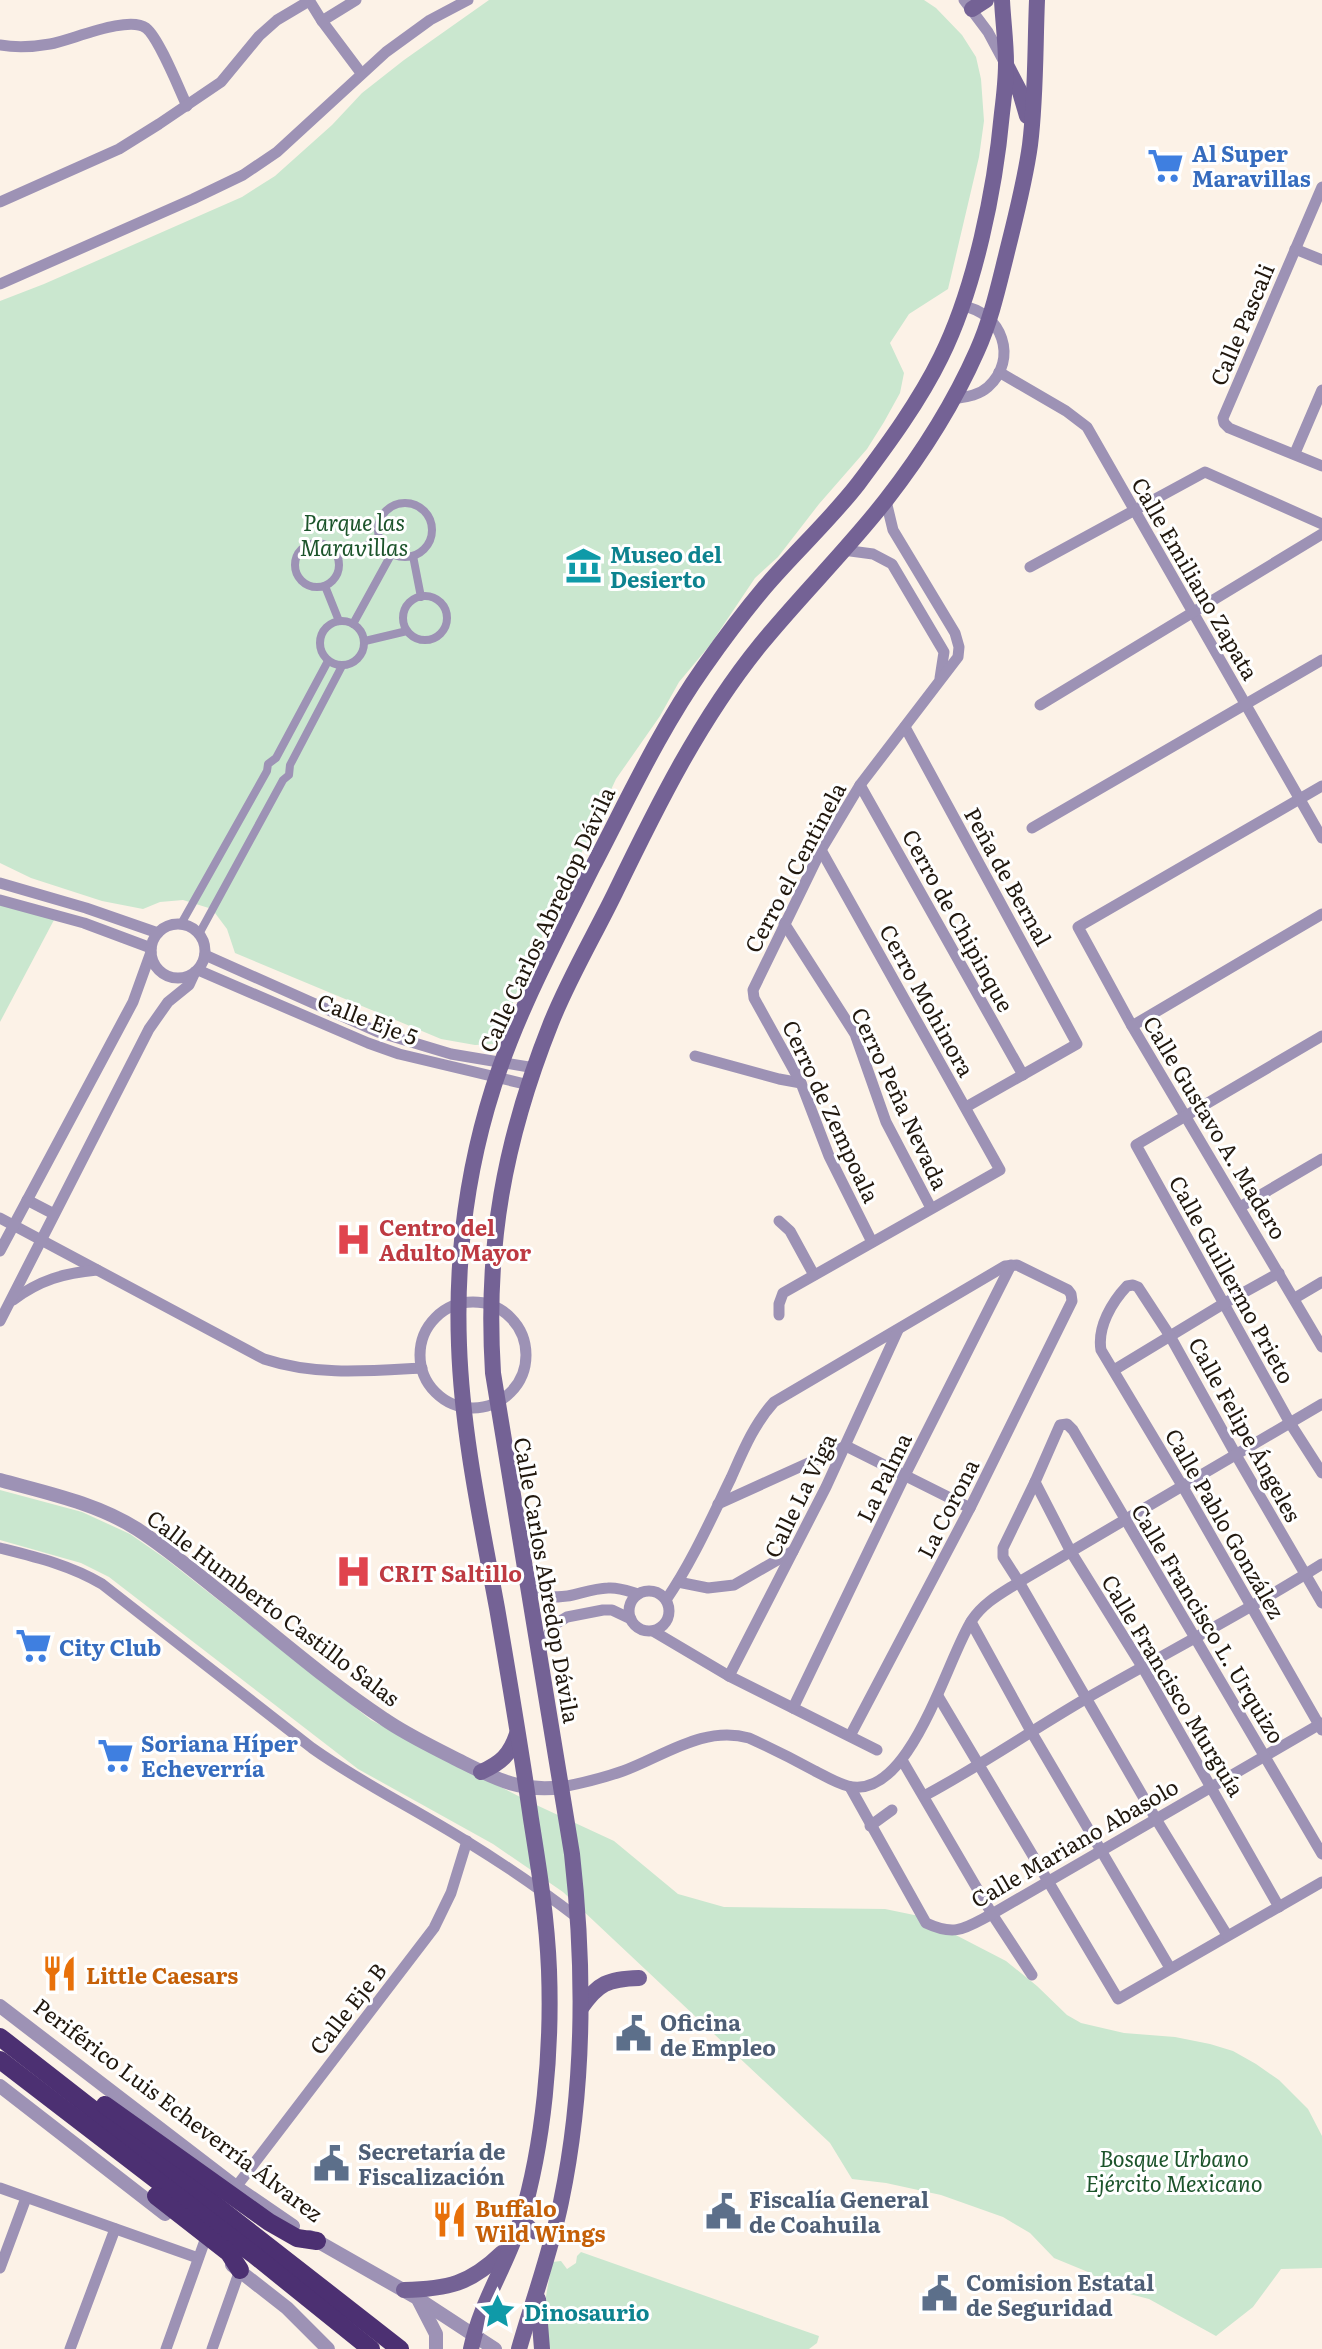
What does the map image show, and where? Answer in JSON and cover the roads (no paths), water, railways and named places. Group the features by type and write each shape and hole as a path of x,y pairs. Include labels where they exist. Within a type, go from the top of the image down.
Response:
{"highway":[{"path":"0,2037 87,2104 106,2131 371,2349"},
{"path":"0,2060 34,2086 106,2131 400,2349"},
{"path":"34,2086 46,2110 224,2249 240,2270"},
{"path":"87,2104 106,2106 269,2222 297,2238 317,2241"}],"main road":[{"path":"1031,142 1037,0"},
{"path":"1007,3 1006,66 1020,92 1031,142"},
{"name":"Calle Carlos Abredop Dávila","path":"472,2341 490,2290 521,2220 539,2135 547,2064 549,1971 542,1890 518,1728 464,1408 459,1303 465,1210 476,1151 499,1070 520,1016 639,777 674,715 702,669 762,591 855,488 891,438 940,358 962,306 986,215 999,144 1006,66"},
{"name":"Calle Carlos Abredop Dávila","path":"519,2349 553,2233 570,2156 577,2100 581,2008 579,1919 562,1787 496,1403 491,1346 495,1227 514,1129 552,1022 574,973 671,780 714,708 761,645 886,501 953,399 990,317 1022,193 1031,142"},
{"path":"481,1772 507,1756 518,1728"},
{"path":"581,2008 600,1985 625,1978 639,1978"},
{"path":"521,2220 532,2231 553,2233"},
{"path":"410,2294 471,2279 512,2244"},
{"path":"538,2286 542,2349"}],"street":[{"path":"0,202 119,149 187,106 221,82 259,36 277,20 309,0 361,73"},
{"path":"322,21 356,0"},
{"path":"0,284 243,175 277,152 386,52 430,20 468,0"},
{"path":"974,3 1006,66"},
{"path":"0,45 30,47 52,44 121,25 136,24 145,27 154,36 187,106"},
{"name":"Calle Pascali","path":"1322,187 1223,418 1229,428 1322,466"},
{"path":"1295,249 1322,260"},
{"path":"953,399 971,396 988,387 999,372 1004,353 1001,334 990,317 973,307 962,306"},
{"name":"Calle Emiliano Zapata","path":"999,372 1066,411 1087,427 1322,838"},
{"path":"1295,453 1322,390"},
{"path":"1030,567 1205,472 1322,524"},
{"path":"886,501 893,530 928,587 913,598"},
{"path":"397,504 415,505 429,516 432,533 425,549 413,556 400,557 392,553 381,540 379,523 383,515 397,504"},
{"path":"1040,705 1322,534"},
{"path":"880,558 899,538"},
{"path":"337,556 381,540"},
{"path":"320,543 337,556 339,571 325,586 311,587 296,572 297,557 306,546 320,543"},
{"path":"843,550 873,554 892,564 944,652 939,682"},
{"path":"353,624 392,553"},
{"path":"413,556 421,597"},
{"path":"325,586 339,621"},
{"name":"Cerro el Centinela","path":"754,998 756,980 821,850 860,785 958,657 955,633 928,587"},
{"path":"428,597 441,604 446,624 438,636 425,640 407,631 404,610 414,599 428,597"},
{"path":"339,621 353,624 363,634 362,655 342,666 328,661 323,655 320,640 327,628 339,621"},
{"path":"365,641 407,631"},
{"path":"1032,828 1322,660"},
{"path":"181,924 328,661"},
{"path":"199,934 283,780 289,775 290,765 342,666"},
{"name":"Peña de Bernal","path":"905,727 1077,1044 1023,1075"},
{"path":"276,758 284,759 290,765"},
{"path":"267,771 273,779 283,780"},
{"name":"Cerro de Chipinque","path":"860,785 1023,1075"},
{"path":"1300,799 1322,786"},
{"name":"Calle Gustavo A. Madero","path":"1300,799 1078,927 1132,1026 1322,1347"},
{"name":"Cerro Mohinora","path":"821,850 1000,1170 931,1208"},
{"path":"0,883 158,933"},
{"path":"0,900 84,923 151,950"},
{"path":"1132,1026 1322,914"},
{"name":"Cerro Peña Nevada","path":"784,923 855,1034 886,1122 931,1208"},
{"path":"0,1251 133,1002 158,933 172,924 188,925 203,940 205,955 189,985 168,1002 149,1029 0,1321"},
{"path":"151,950 153,960 163,974 180,978 197,971"},
{"name":"Calle Eje 5","path":"205,955 378,1032 499,1070 529,1085"},
{"name":"Calle Eje 5","path":"197,971 399,1054 499,1070 535,1068"},
{"name":"Cerro de Zempoala","path":"754,998 801,1083 829,1156 872,1242"},
{"path":"1185,1115 1322,1036"},
{"path":"695,1056 801,1083"},
{"path":"966,1107 1023,1075"},
{"name":"Calle Guillermo Prieto","path":"1185,1115 1136,1145 1290,1423 1322,1473"},
{"path":"1240,1207 1322,1159"},
{"path":"27,1200 54,1214"},
{"path":"779,1315 783,1293 931,1208"},
{"path":"0,1218 264,1359 284,1365 344,1373 422,1368"},
{"path":"779,1221 790,1231 814,1275"},
{"path":"653,1631 666,1622 669,1614 666,1600 678,1582 750,1437 774,1402 1011,1265"},
{"name":"La Corona","path":"850,1736 970,1508 1072,1301 1068,1290 1017,1265 1011,1265"},
{"name":"La Palma","path":"793,1708 1011,1265"},
{"path":"10,1303 42,1281 70,1272 98,1270"},
{"path":"1114,1370 1279,1273"},
{"path":"1295,1298 1322,1282"},
{"name":"Calle Pablo González","path":"1127,1286 1112,1305 1100,1335 1101,1350 1321,1726"},
{"name":"Calle Felipe Ángeles","path":"1127,1286 1138,1287 1170,1336 1322,1603"},
{"path":"470,1301 492,1305 512,1319 524,1340 526,1352 522,1377 496,1403 464,1408 433,1390 422,1368 422,1341 435,1317 446,1309 470,1301"},
{"name":"Calle La Viga","path":"729,1676 846,1446 899,1329"},
{"path":"562,1787 622,1771 688,1742 721,1734 749,1738 850,1787 874,1784 902,1760 938,1696 971,1622 984,1605 1322,1404"},
{"name":"Calle Francisco L. Urquizo","path":"1035,1482 1057,1429 1063,1423 1070,1426 1322,1854"},
{"path":"718,1504 846,1446 970,1508"},
{"name":"Calle Humberto Castillo Salas","path":"0,1480 67,1498 136,1528 385,1720 481,1772 527,1789 562,1787"},
{"path":"1035,1482 1003,1548 1003,1557 1227,1935"},
{"name":"Calle Francisco Murguía","path":"1035,1482 1071,1552 1143,1668 1279,1907"},
{"path":"0,1548 60,1564 102,1584 332,1763 467,1841 542,1890 579,1919"},
{"path":"678,1582 708,1588 734,1585 794,1551"},
{"path":"924,1796 1322,1564"},
{"path":"525,1574 533,1587 551,1597 619,1588 638,1594 653,1592 666,1600"},
{"path":"631,1619 630,1606 638,1594"},
{"path":"564,1597 567,1617"},
{"path":"539,1656 552,1626 567,1617 612,1610 631,1619 638,1628 653,1631 729,1676 877,1750"},
{"path":"971,1622 1032,1733 1170,1968"},
{"path":"938,1696 1118,1999 1322,1882"},
{"name":"Calle Mariano Abasolo","path":"870,1826 926,1923 946,1931 956,1931 992,1914 1264,1755 1321,1726"},
{"path":"902,1760 992,1914 1032,1975"},
{"path":"850,1787 870,1826 892,1810"},
{"name":"Calle Eje B","path":"236,2187 434,1928 451,1893 467,1841"},
{"name":"Periférico Luis Echeverría Álvarez","path":"0,2006 236,2187 317,2241 410,2294 472,2341 495,2349"},
{"path":"0,2086 240,2270 287,2308 326,2347 333,2344 341,2349"},
{"path":"0,2188 198,2258"},
{"path":"0,2268 26,2198"},
{"path":"70,2349 115,2229"},
{"path":"166,2349 204,2243"},
{"path":"212,2349 240,2270"},
{"path":"410,2294 429,2318 436,2334 436,2349"}],"place":[{"name":"Al Super Maravillas","path":"1166,165"},
{"name":"Museo del Desierto","path":"584,566"},
{"name":"Centro del Adulto Mayor","path":"353,1239"},
{"name":"CRIT Saltillo","path":"353,1572"},
{"name":"City Club","path":"33,1646"},
{"name":"Soriana Híper Echeverría","path":"115,1755"},
{"name":"Little Caesars","path":"60,1974"},
{"name":"Oficina de Empleo","path":"634,2034"},
{"name":"Secretaría de Fiscalización","path":"332,2163"},
{"name":"Fiscalía General de Coahuila","path":"723,2211"},
{"name":"Buffalo Wild Wings","path":"449,2220"},
{"name":"Comision Estatal de Seguridad","path":"940,2294"},
{"name":"Dinosaurio","path":"498,2311"}],"park label":[{"name":"Parque las Maravillas","path":"354,534"},
{"name":"Bosque Urbano Ejército Mexicano","path":"1174,2170"}]}
